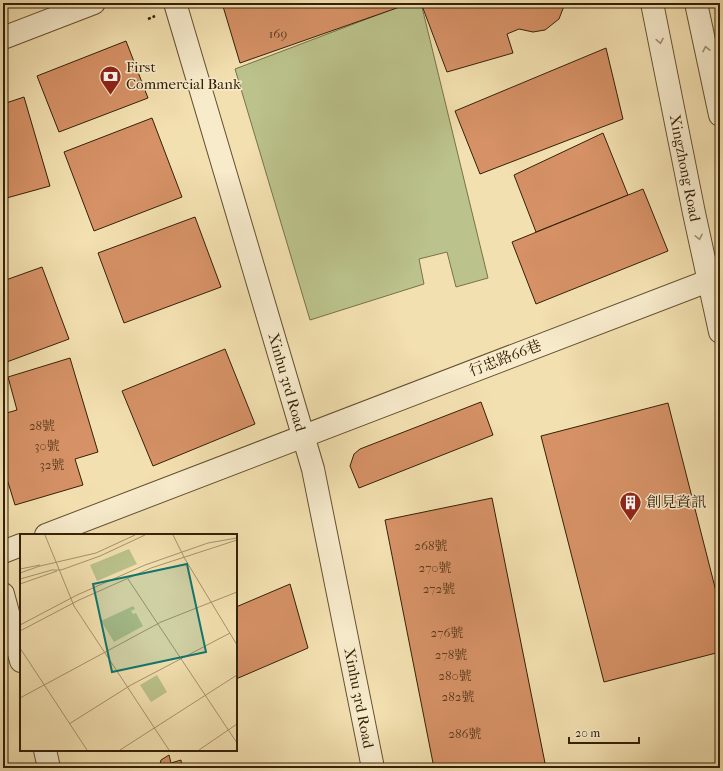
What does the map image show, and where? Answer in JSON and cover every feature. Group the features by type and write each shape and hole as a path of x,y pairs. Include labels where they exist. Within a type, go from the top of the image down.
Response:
{"street":[{"path":"3,38 94,3"},
{"name":"Xinhu 3rd Road","path":"175,3 313,469 373,768"},
{"name":"Xingzhong Road","path":"652,3 708,281 720,332"},
{"path":"696,3 720,115"},
{"name":"行忠路66巷","path":"49,534 708,281"},
{"path":"3,552 20,545"},
{"path":"3,594 20,657"},
{"path":"45,751 50,768"}],"green space":[{"path":"409,3 421,3 488,278 456,287 447,252 419,259 424,284 310,320 235,69"}],"building":[{"path":"222,3 411,3 240,63"},
{"path":"421,3 563,3 564,6 559,19 545,30 533,32 519,29 507,34 513,53 447,72"},
{"path":"126,41 148,98 59,132 37,76"},
{"path":"606,48 623,119 480,174 455,111"},
{"path":"24,97 50,186 3,199 3,104"},
{"path":"152,118 182,197 94,231 64,152"},
{"path":"603,133 628,195 536,232 514,175"},
{"path":"643,189 668,251 536,304 512,242"},
{"path":"195,217 221,287 124,323 98,253"},
{"path":"42,267 69,339 4,363 3,281"},
{"path":"225,349 255,424 153,466 122,391"},
{"path":"70,358 98,452 75,459 83,485 15,505 3,466 3,414 17,410 8,377"},
{"path":"481,402 493,435 359,488 350,466 354,454 360,449"},
{"name":"創見資訊","path":"668,403 720,607 720,652 604,682 541,436"},
{"path":"492,498 546,768 434,768 385,520"},
{"path":"290,584 308,648 237,679 237,607"},
{"path":"169,755 171,763 181,760 182,768 159,768 161,760"}],"place":[{"name":"First Commercial Bank","path":"111,96"},
{"name":"創見資訊","path":"631,522"}]}
